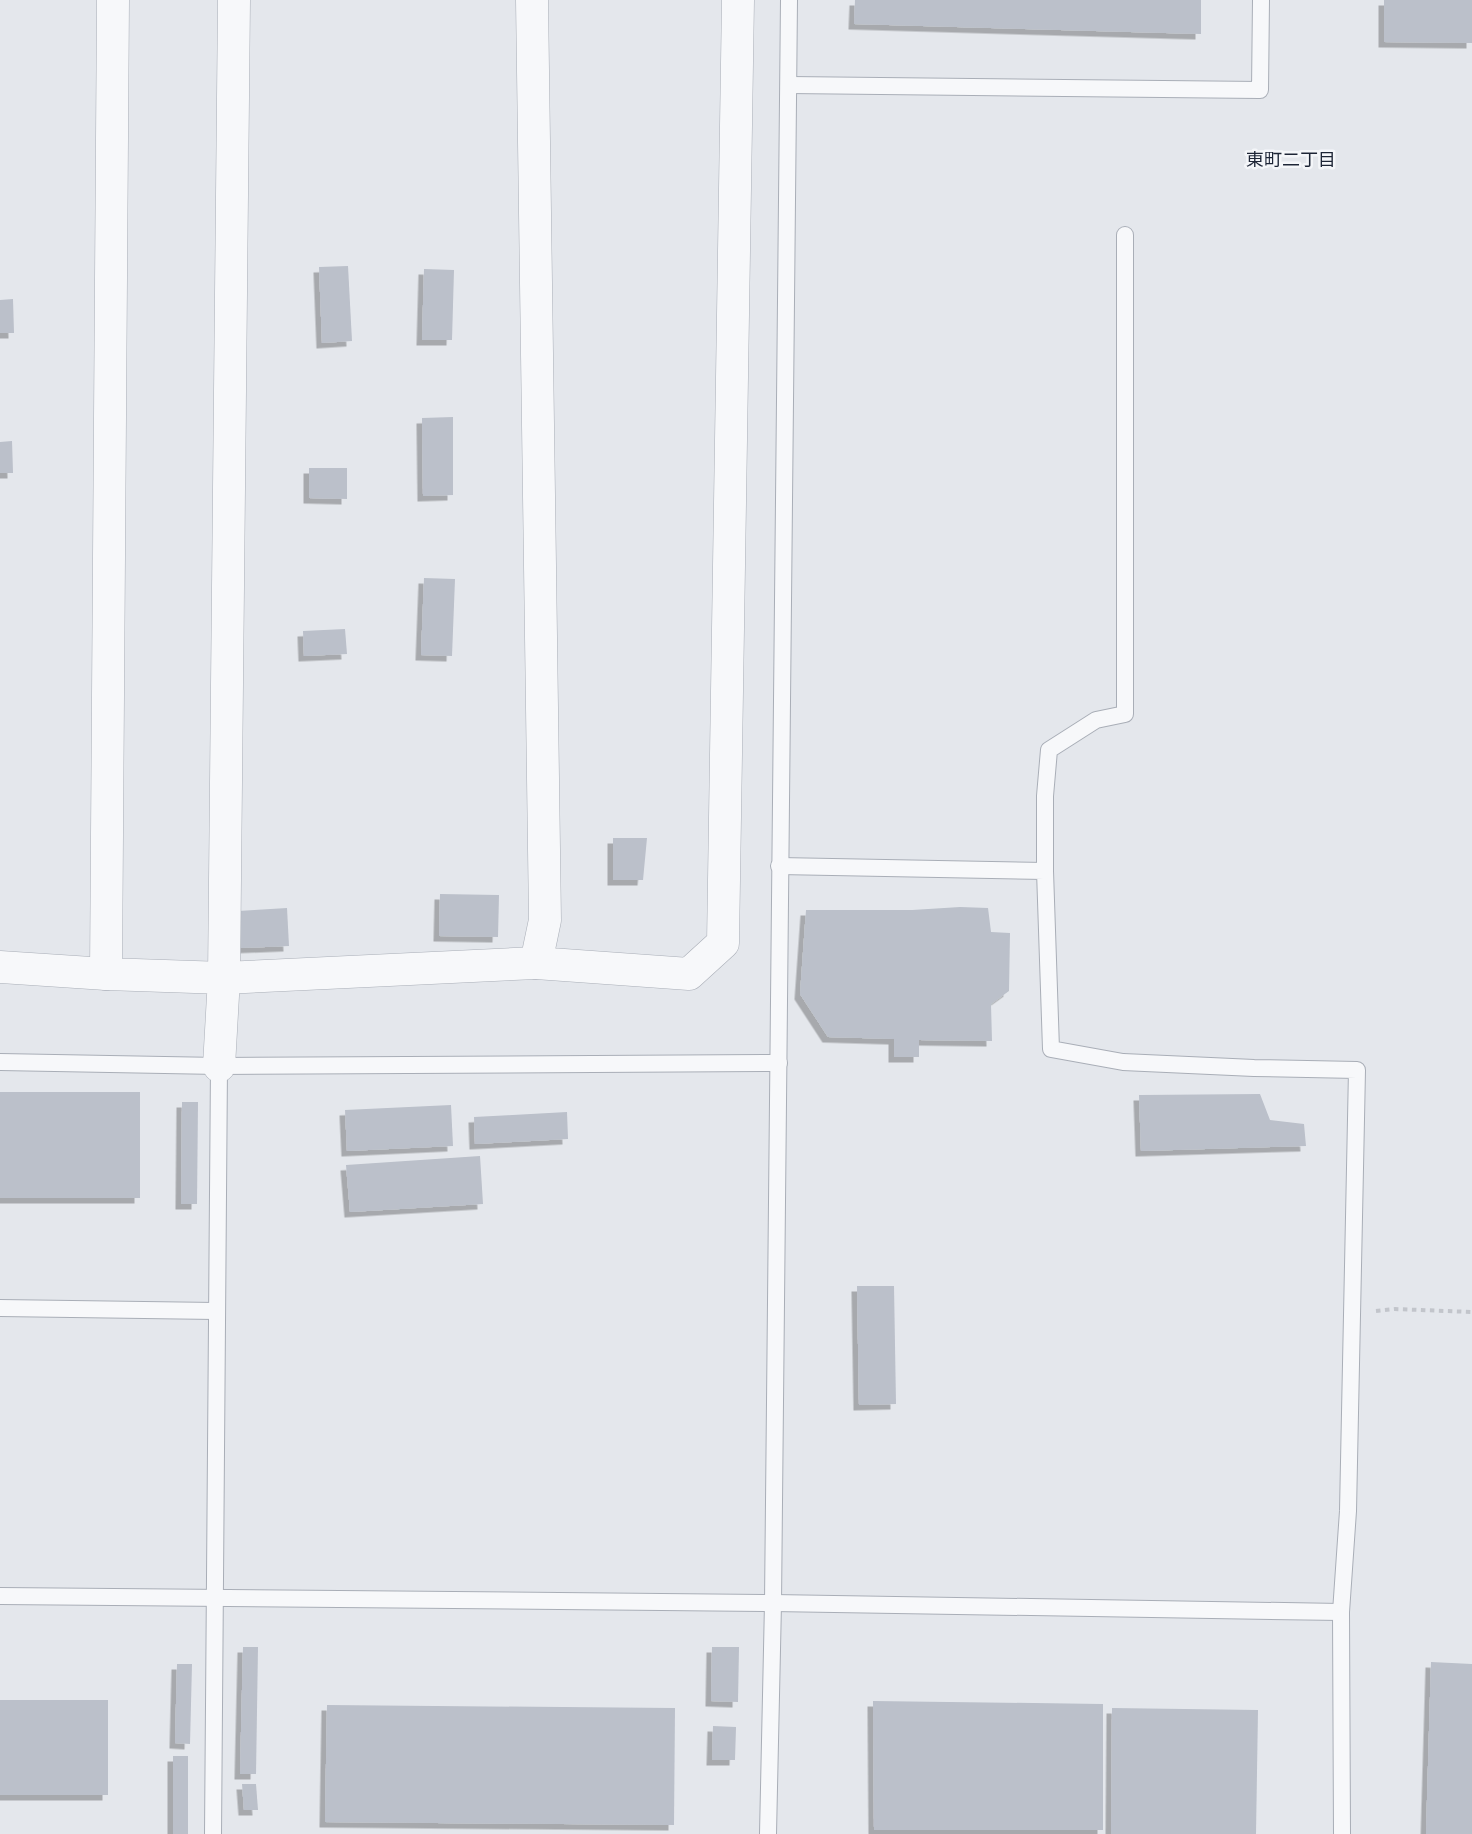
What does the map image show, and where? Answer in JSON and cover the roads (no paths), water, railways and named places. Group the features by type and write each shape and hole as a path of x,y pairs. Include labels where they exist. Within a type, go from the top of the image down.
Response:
{"street":[{"path":"106,974 113,0"},
{"path":"219,1066 224,978 234,0"},
{"path":"532,0 545,920 536,963"},
{"path":"0,968 224,978 536,963 689,974 723,943 738,0"}],"lane":[{"path":"768,1834 773,1603 789,0"},
{"path":"789,85 1260,90 1261,0"},
{"path":"1125,235 1125,714 1096,720 1049,750 1045,871 1051,1049 1124,1062 1357,1070 1348,1511 1341,1612 1342,1834"},
{"path":"780,866 1045,871"},
{"path":"0,1062 219,1066 779,1063"},
{"path":"213,1834 219,1066"},
{"path":"0,1308 216,1311"},
{"path":"0,1596 773,1603 1341,1612"}],"district":[{"name":"東町二丁目","path":"1291,159"}]}
